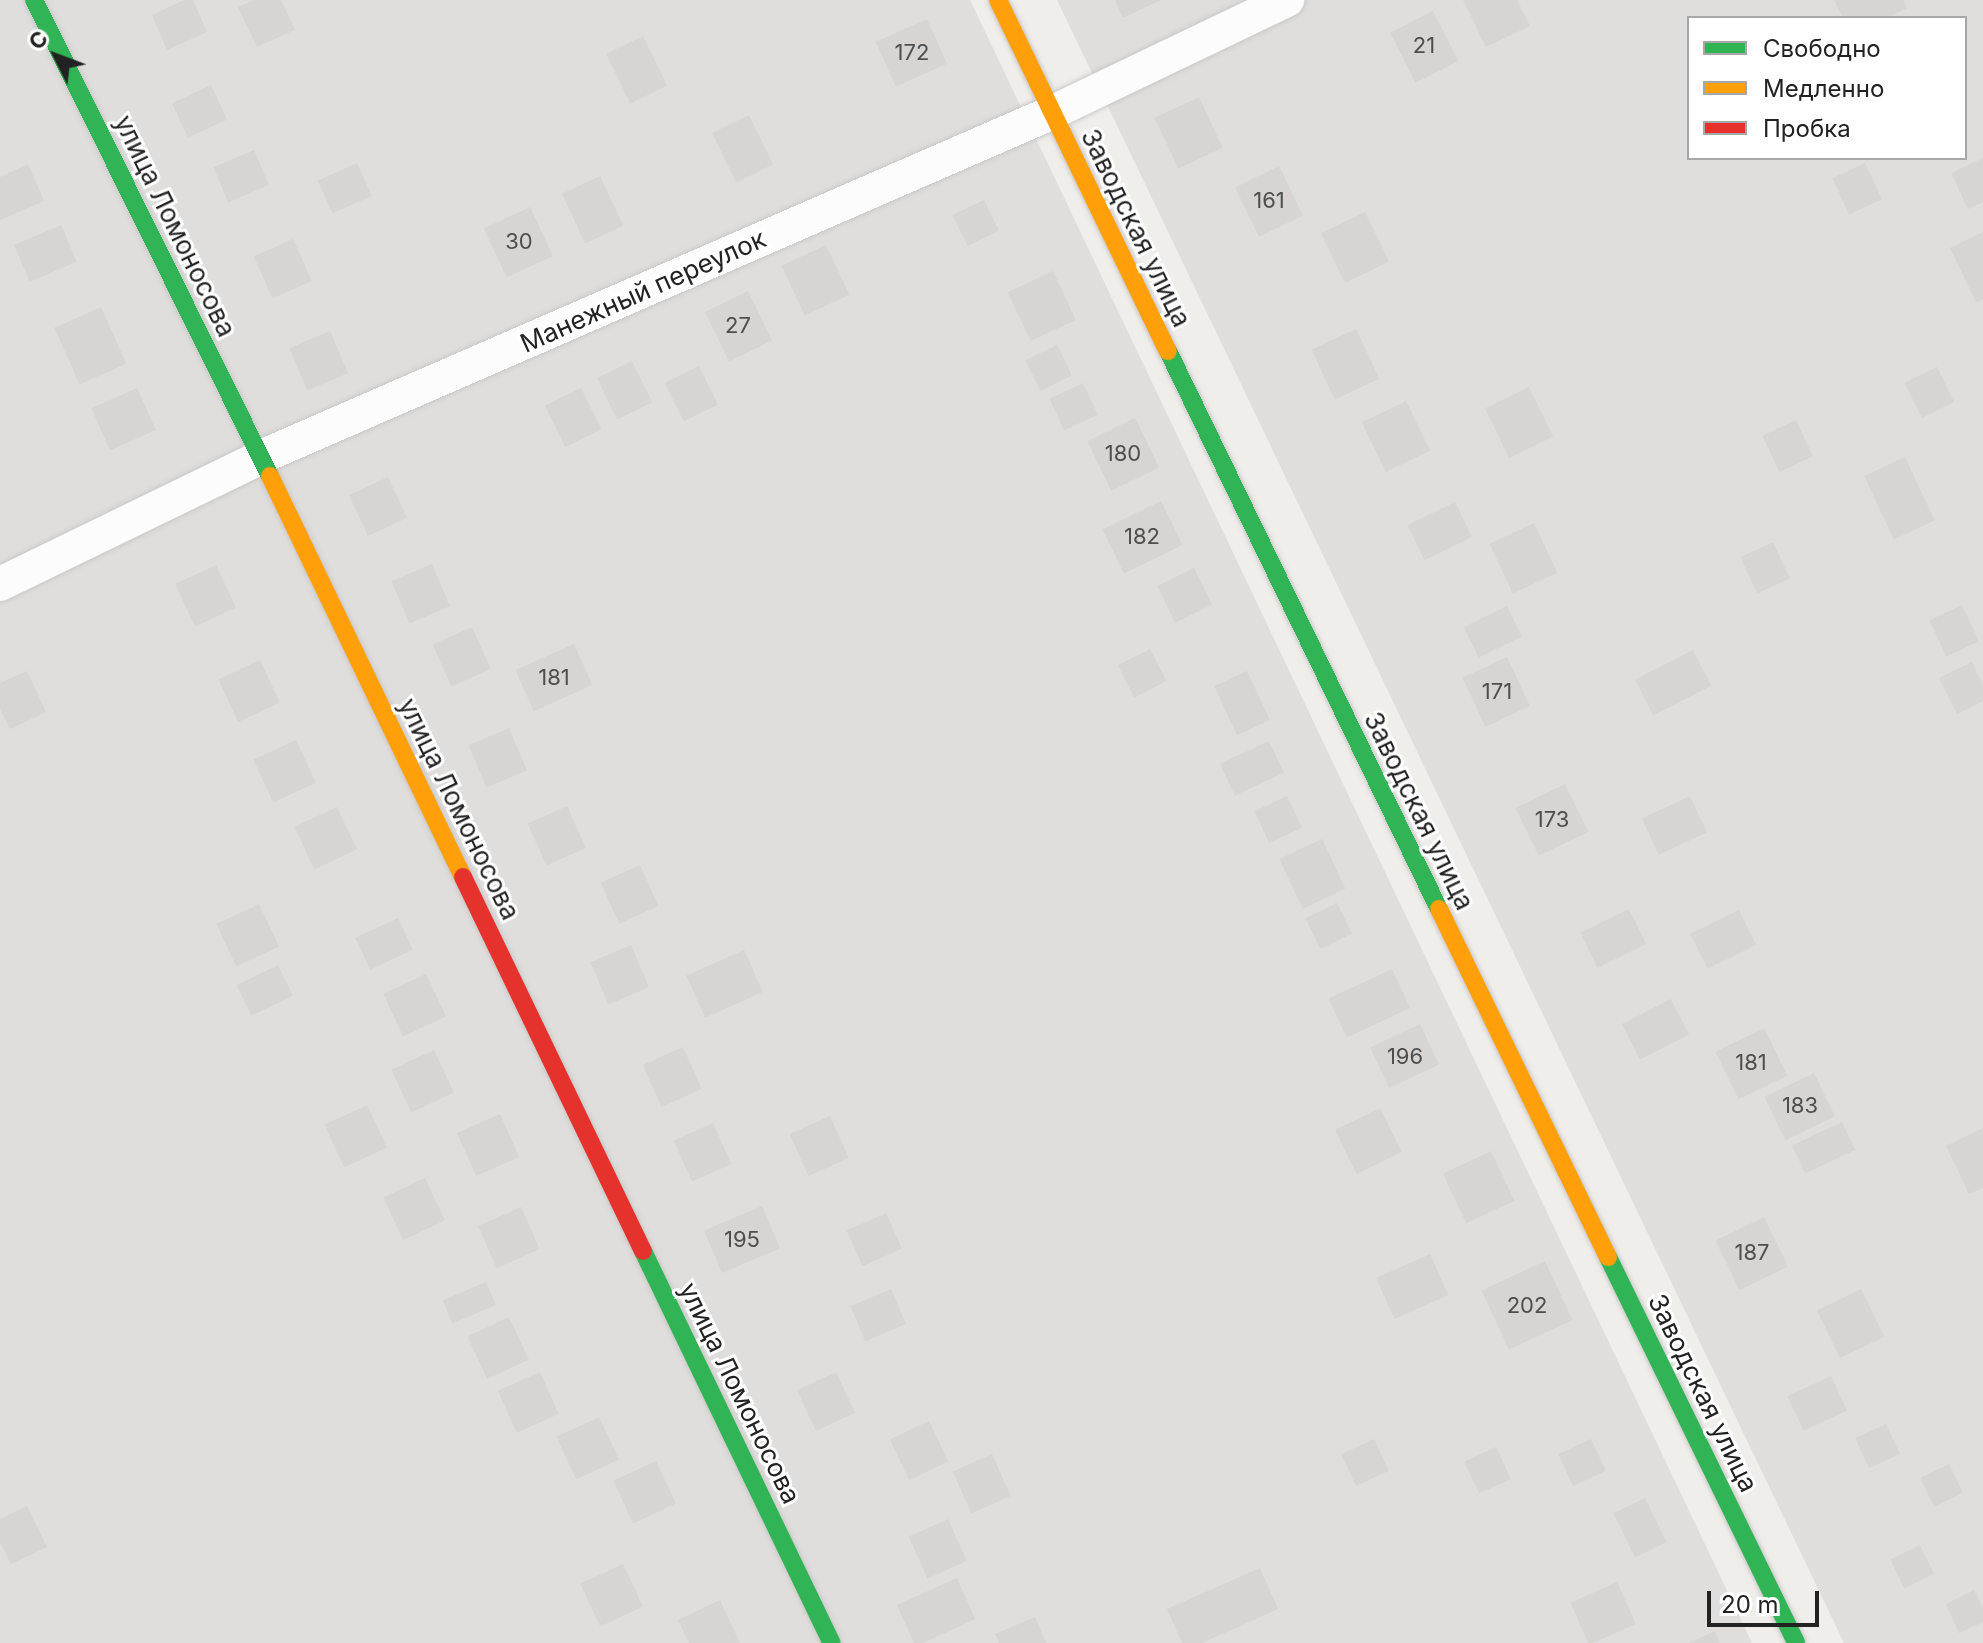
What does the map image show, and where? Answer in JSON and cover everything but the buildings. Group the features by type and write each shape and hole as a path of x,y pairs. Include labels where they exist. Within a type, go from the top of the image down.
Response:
{"street":[{"name":"улица Ломоносова","path":"34,0 261,457 832,1643"},
{"name":"Заводская улица","path":"998,0 1796,1643"},
{"name":"Манежный переулок","path":"0,584 261,457 1051,113 1287,0"}],"shaded area":[{"path":"0,0 970,0 1752,1643 0,1643"},
{"path":"1057,0 1983,0 1983,1643 1844,1643"}],"traffic: fast":[{"path":"34,0 270,476"},
{"path":"1168,351 1439,909"},
{"path":"643,1251 832,1643"},
{"path":"1608,1257 1796,1643"}],"traffic: slow":[{"path":"998,0 1168,351"},
{"path":"270,476 463,877"},
{"path":"1439,909 1608,1257"}],"traffic: jam":[{"path":"463,877 643,1251"}]}
